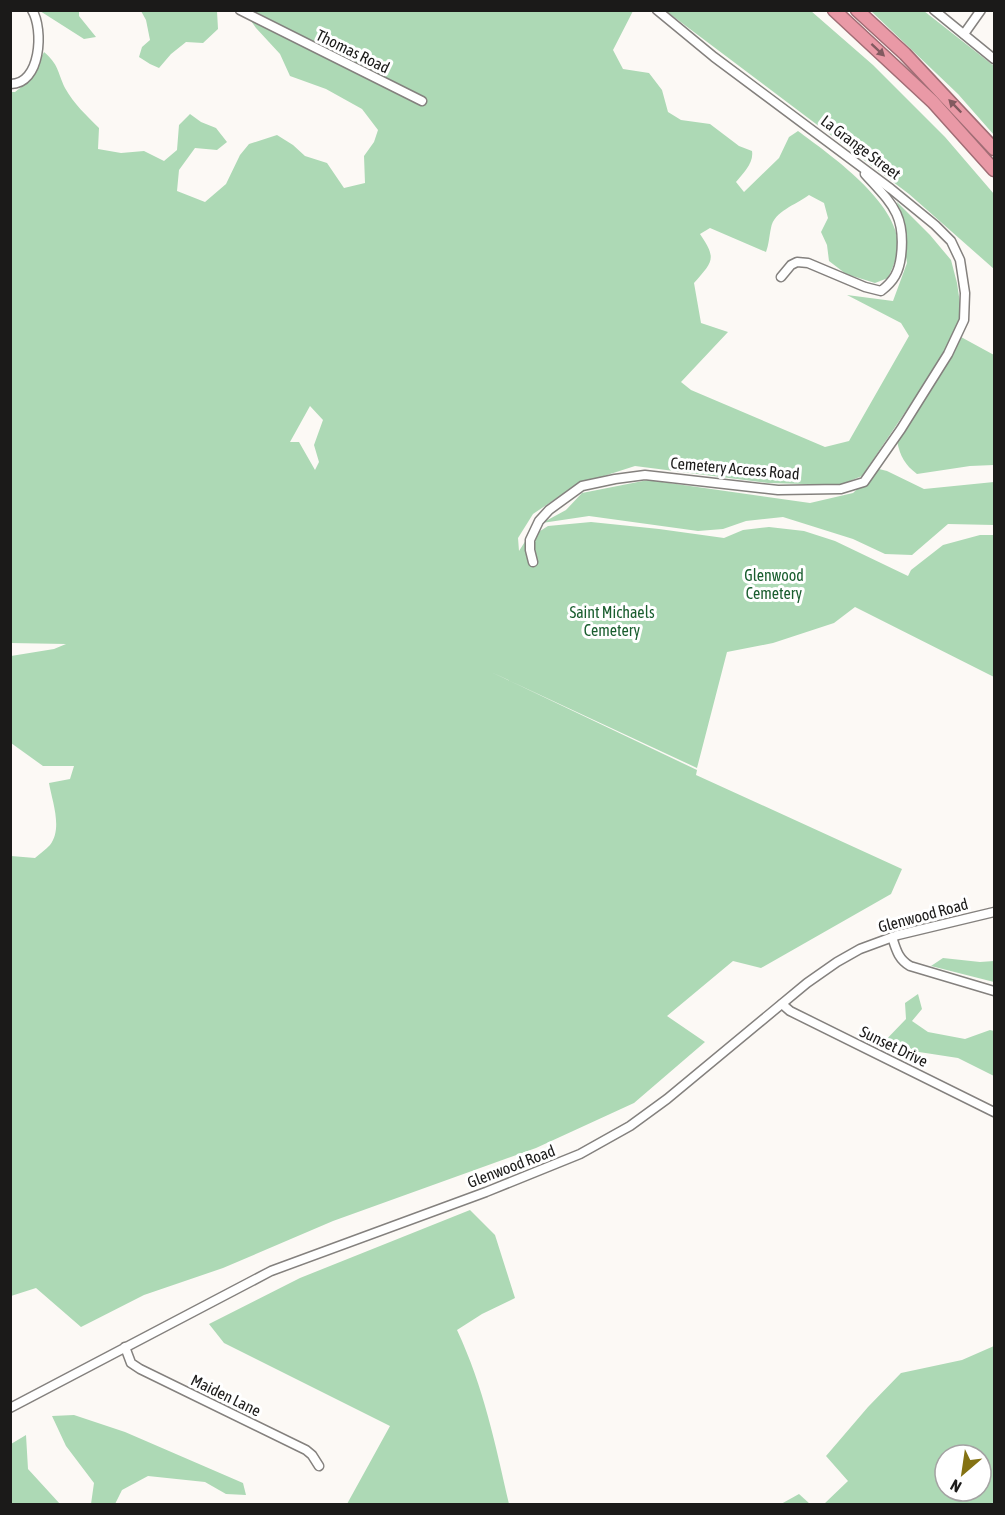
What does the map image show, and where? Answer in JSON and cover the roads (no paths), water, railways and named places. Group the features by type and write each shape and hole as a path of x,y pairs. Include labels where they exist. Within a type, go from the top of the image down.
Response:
{"highway":[{"path":"830,10 848,22"},
{"path":"834,10 933,102 994,170"},
{"path":"857,10 905,54 994,149"}],"street":[{"path":"10,84 20,83 30,74 35,63 39,27 32,10"},
{"name":"Thomas Road","path":"240,10 422,101"},
{"name":"La Grange Street","path":"657,10 714,57 853,160 935,225 951,241 958,253 964,281 966,313 950,351"},
{"path":"934,10 994,59"},
{"path":"964,34 981,10"},
{"path":"781,277 791,265 797,262 808,262 865,287 881,291 892,283 900,262 904,237 899,218 892,205 853,160"},
{"name":"Cemetery Access Road","path":"533,562 530,540 539,521 549,510 582,486 645,475 778,490 841,489 864,482 901,429 950,351"},
{"name":"Glenwood Road","path":"10,1408 271,1271 486,1192 580,1154 630,1126 658,1106 807,983 837,962 860,949 892,937 994,912"},
{"path":"892,937 898,955 910,966 994,991"},
{"name":"Sunset Drive","path":"782,1004 790,1011 994,1112"},
{"name":"Maiden Lane","path":"125,1347 131,1363 140,1369 306,1450 319,1466"}],"park label":[{"name":"Glenwood Cemetery","path":"774,584"},
{"name":"Saint Michaels Cemetery","path":"612,621"}]}
